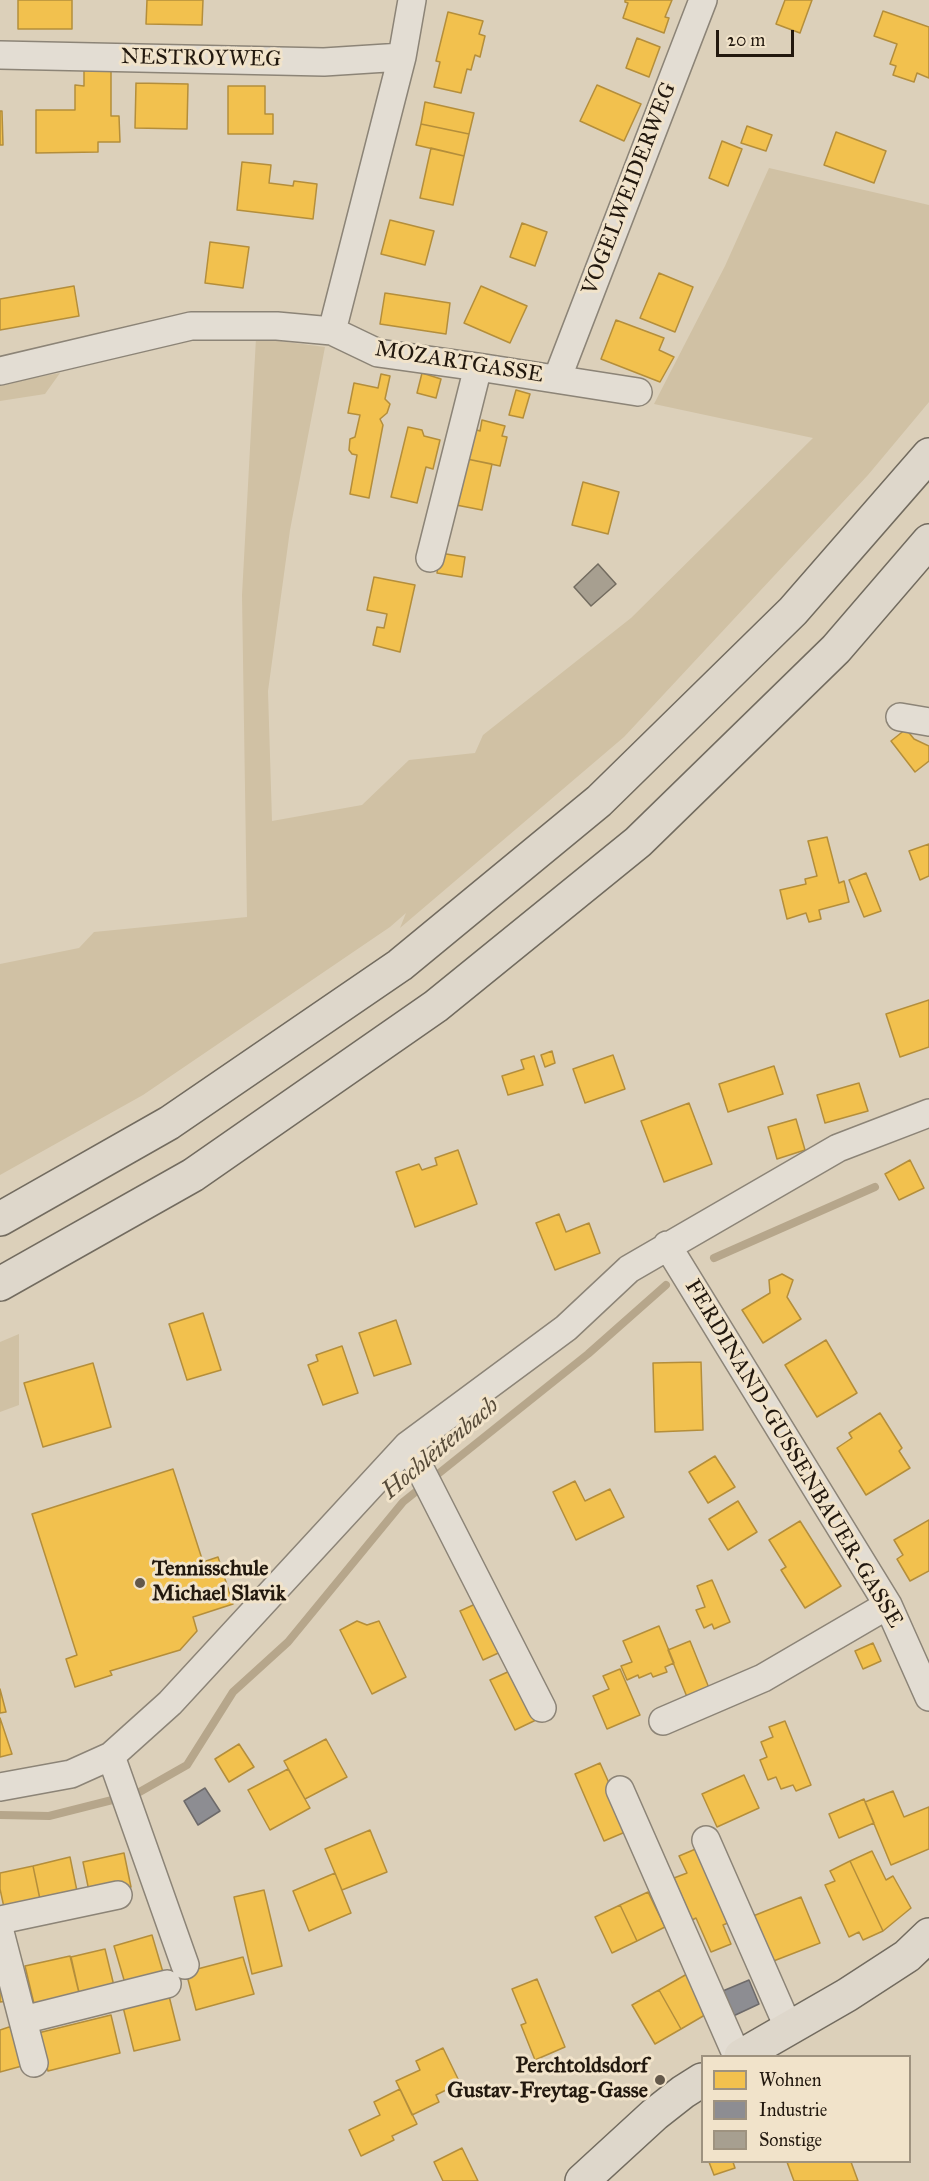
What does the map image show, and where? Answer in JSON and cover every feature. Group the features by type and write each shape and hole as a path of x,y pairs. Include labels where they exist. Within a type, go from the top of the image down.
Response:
{"main road":[{"path":"0,1219 169,1123 400,965 599,801 793,611 929,455"},
{"path":"0,1284 193,1176 436,1006 638,842 836,650 929,541"},
{"path":"741,2055 848,1995 907,1956 929,1935"},
{"path":"582,2181 655,2114 701,2081"}],"street":[{"path":"332,331 402,57 412,0"},
{"name":"VOGELWEIDERWEG","path":"557,379 703,0"},
{"name":"NESTROYWEG","path":"0,55 324,62 402,57"},
{"name":"MOZARTGASSE","path":"0,371 191,326 277,326 332,331 378,353 638,392"},
{"path":"430,558 478,367"},
{"path":"900,717 929,722"},
{"path":"0,1787 72,1773 111,1756 170,1703 408,1445 566,1328 629,1269 838,1148 929,1113"},
{"name":"FERDINAND-GUSSENBAUER-GASSE","path":"667,1245 888,1605 929,1697"},
{"path":"408,1445 542,1708"},
{"path":"663,1721 764,1678 888,1605"},
{"path":"23,2020 176,1974 126,1800 111,1756"},
{"path":"620,1790 739,2055"},
{"path":"706,1840 789,2029"},
{"path":"0,1920 118,1895"},
{"path":"0,1932 34,2063"}],"shaded area":[{"path":"769,168 929,205 929,402 868,475 624,737 400,928 406,913 390,927 143,1095 0,1175 0,964 79,948 94,932 247,917 242,595 256,338 325,347 290,530 268,691 272,821 362,805 409,760 475,753 483,735 631,618 813,438 654,404 725,266"},
{"path":"60,373 45,394 0,401 0,384"},
{"path":"19,1334 19,1405 0,1412 0,1342"}],"building: Wohnen":[{"path":"18,0 72,0 72,29 18,29"},
{"path":"147,0 203,0 202,25 146,24"},
{"path":"625,0 672,0 665,17 669,18 664,33 623,18 628,3"},
{"path":"785,0 812,0 800,33 776,24"},
{"path":"883,11 929,27 929,78 917,73 914,82 893,75 896,66 890,64 897,44 874,36"},
{"path":"448,12 483,21 479,34 485,36 480,57 475,55 471,70 467,69 461,93 434,87 440,62 436,61"},
{"path":"637,38 660,47 649,77 626,68"},
{"path":"111,69 111,116 119,116 120,142 98,142 98,152 36,153 36,110 75,110 75,85 84,86 84,70"},
{"path":"136,83 188,84 187,129 135,128"},
{"path":"597,85 641,104 624,141 580,121"},
{"path":"228,86 265,86 265,114 273,114 273,134 228,134"},
{"path":"425,102 474,113 469,134 421,124"},
{"path":"0,111 2,111 3,145 0,145"},
{"path":"421,124 469,134 464,156 416,145"},
{"path":"747,126 772,135 766,151 741,143"},
{"path":"836,132 886,151 874,183 824,165"},
{"path":"722,141 742,149 728,186 709,178"},
{"path":"431,148 464,156 453,205 420,198"},
{"path":"242,162 271,165 269,183 293,186 294,181 317,184 313,219 237,210"},
{"path":"390,220 434,231 425,265 381,254"},
{"path":"522,223 547,232 535,266 510,257"},
{"path":"210,242 249,247 243,288 205,283"},
{"path":"659,273 693,287 675,332 640,318"},
{"path":"74,286 79,316 0,330 0,299"},
{"path":"481,286 527,306 510,343 464,323"},
{"path":"385,293 450,303 446,334 380,324"},
{"path":"616,320 664,338 659,350 674,357 660,382 601,359"},
{"path":"422,373 441,379 436,398 417,393"},
{"path":"381,374 390,376 385,399 390,404 387,413 380,419 383,425 369,498 350,494 357,455 352,454 349,450 350,439 355,437 360,415 348,413 354,383 378,388"},
{"path":"516,390 530,394 523,418 509,415"},
{"path":"482,420 505,426 502,436 507,437 500,466 467,459 474,429 480,431"},
{"path":"408,427 422,430 424,436 440,440 433,469 426,467 417,503 391,497"},
{"path":"467,459 492,464 482,510 456,505"},
{"path":"583,482 619,492 608,534 572,525"},
{"path":"440,553 465,557 462,577 437,573"},
{"path":"374,577 415,585 400,652 373,645 377,627 384,628 387,614 367,610"},
{"path":"906,729 914,739 929,746 929,761 915,772 891,741"},
{"path":"827,837 839,883 844,881 849,902 819,910 821,919 809,922 806,913 787,919 780,890 806,884 805,879 817,876 808,841"},
{"path":"929,844 929,876 920,880 909,851"},
{"path":"866,873 881,911 864,917 849,880"},
{"path":"929,1000 929,1047 900,1057 886,1014"},
{"path":"552,1051 555,1063 545,1067 541,1055"},
{"path":"613,1055 625,1089 585,1103 573,1069"},
{"path":"534,1056 543,1085 508,1095 502,1076 524,1069 521,1060"},
{"path":"774,1066 783,1094 728,1112 719,1084"},
{"path":"859,1083 868,1111 825,1123 817,1095"},
{"path":"689,1103 712,1164 664,1182 641,1121"},
{"path":"796,1119 805,1150 777,1159 768,1127"},
{"path":"458,1150 477,1204 415,1227 396,1172 419,1164 422,1170 437,1165 435,1158"},
{"path":"910,1160 924,1188 899,1200 885,1174"},
{"path":"559,1214 566,1232 589,1223 600,1253 555,1270 536,1223"},
{"path":"782,1274 793,1280 787,1297 801,1319 763,1343 742,1310 770,1293 769,1280"},
{"path":"203,1313 221,1370 187,1380 169,1324"},
{"path":"396,1320 411,1364 374,1376 359,1333"},
{"path":"826,1340 857,1393 817,1417 785,1365"},
{"path":"342,1346 358,1393 323,1405 308,1365 318,1361 316,1355"},
{"path":"701,1362 703,1430 655,1432 653,1363"},
{"path":"93,1363 111,1427 43,1447 24,1383"},
{"path":"880,1413 902,1448 899,1451 910,1468 866,1495 837,1448 852,1438 849,1433"},
{"path":"715,1456 735,1487 708,1503 689,1472"},
{"name":"Tennisschule Michael Slavik","path":"173,1469 203,1562 218,1557 233,1604 193,1617 197,1631 180,1650 110,1671 112,1675 75,1687 66,1659 77,1655 32,1514"},
{"path":"575,1481 585,1501 610,1489 624,1517 576,1540 553,1492"},
{"path":"738,1501 757,1532 728,1550 709,1519"},
{"path":"929,1520 929,1571 910,1581 897,1559 903,1555 894,1540"},
{"path":"800,1521 841,1586 805,1608 781,1570 786,1567 769,1540"},
{"path":"712,1580 730,1622 714,1629 712,1624 704,1628 696,1610 705,1607 697,1586"},
{"path":"482,1601 505,1650 483,1660 460,1611"},
{"path":"357,1621 367,1625 379,1621 406,1677 372,1694 340,1630"},
{"path":"659,1626 674,1663 665,1667 667,1672 653,1677 651,1673 639,1678 638,1675 627,1680 621,1666 632,1662 623,1641"},
{"path":"690,1641 709,1688 687,1697 668,1650"},
{"path":"873,1643 881,1661 863,1669 855,1651"},
{"path":"620,1669 640,1715 607,1729 593,1696 609,1689 603,1676"},
{"path":"512,1670 536,1720 515,1730 490,1680"},
{"path":"0,1689 6,1712 0,1713"},
{"path":"0,1718 12,1754 0,1757"},
{"path":"785,1721 811,1785 796,1791 793,1785 781,1789 776,1777 768,1780 760,1760 767,1757 761,1742 773,1737 769,1727"},
{"path":"326,1739 347,1777 305,1799 284,1761"},
{"path":"239,1744 254,1767 229,1782 215,1759"},
{"path":"600,1763 630,1830 604,1841 575,1774"},
{"path":"288,1769 310,1808 270,1830 248,1790"},
{"path":"744,1775 759,1808 717,1827 702,1794"},
{"path":"893,1791 904,1817 929,1807 929,1849 891,1865 865,1802"},
{"path":"864,1799 874,1823 839,1838 829,1814"},
{"path":"370,1830 387,1872 342,1890 325,1849"},
{"path":"698,1848 730,1922 723,1925 731,1944 711,1952 696,1918 692,1920 674,1878 687,1873 679,1856"},
{"path":"872,1851 886,1880 893,1876 911,1908 883,1931 850,1861"},
{"path":"124,1853 131,1887 90,1896 83,1862"},
{"path":"70,1857 78,1896 41,1904 33,1866"},
{"path":"850,1861 883,1931 863,1940 859,1932 849,1937 825,1885 835,1881 830,1871"},
{"path":"33,1866 41,1904 5,1912 0,1889 0,1873"},
{"path":"335,1873 351,1913 309,1931 293,1891"},
{"path":"264,1890 282,1966 252,1974 234,1897"},
{"path":"648,1892 665,1927 637,1941 620,1905"},
{"path":"801,1897 820,1943 771,1962 753,1916"},
{"path":"620,1905 637,1941 612,1953 595,1917"},
{"path":"152,1935 165,1979 127,1990 114,1946"},
{"path":"105,1949 115,1990 80,1997 71,1957"},
{"path":"70,1956 80,1997 35,2008 25,1966"},
{"path":"243,1957 254,1994 196,2010 186,1972"},
{"path":"0,1970 8,2001 0,2002"},
{"path":"687,1974 710,2012 681,2029 659,1990"},
{"path":"537,1979 565,2047 535,2060 521,2025 526,2023 512,1989"},
{"path":"659,1990 681,2029 655,2044 632,2005"},
{"path":"169,1996 180,2040 134,2051 123,2007"},
{"path":"111,2015 120,2053 48,2071 38,2033"},
{"path":"12,2026 22,2066 0,2072 0,2030"},
{"path":"443,2048 460,2083 436,2095 439,2102 412,2115 396,2081 420,2070 416,2061"},
{"path":"400,2089 417,2124 392,2136 394,2140 361,2156 349,2130 380,2115 374,2102"},
{"path":"462,2148 478,2181 443,2181 434,2162"},
{"path":"709,2163 733,2163 735,2168 714,2175"},
{"path":"787,2163 851,2163 858,2181 794,2181"}],"building: Industrie":[{"path":"205,1788 220,1811 198,1825 184,1801"},
{"path":"749,1980 759,2004 729,2018 718,1993"}],"building: Sonstige":[{"path":"598,564 616,584 591,606 574,587"}],"waterway":[{"name":"Hochleitenbach","path":"714,1258 875,1187"},
{"name":"Hochleitenbach","path":"0,1815 49,1816 136,1794 187,1765 233,1692 288,1642 403,1502 588,1354 666,1285"}],"place":[{"name":"Tennisschule Michael Slavik","path":"140,1583"},
{"name":"Perchtoldsdorf Gustav-Freytag-Gasse","path":"660,2080"}]}
